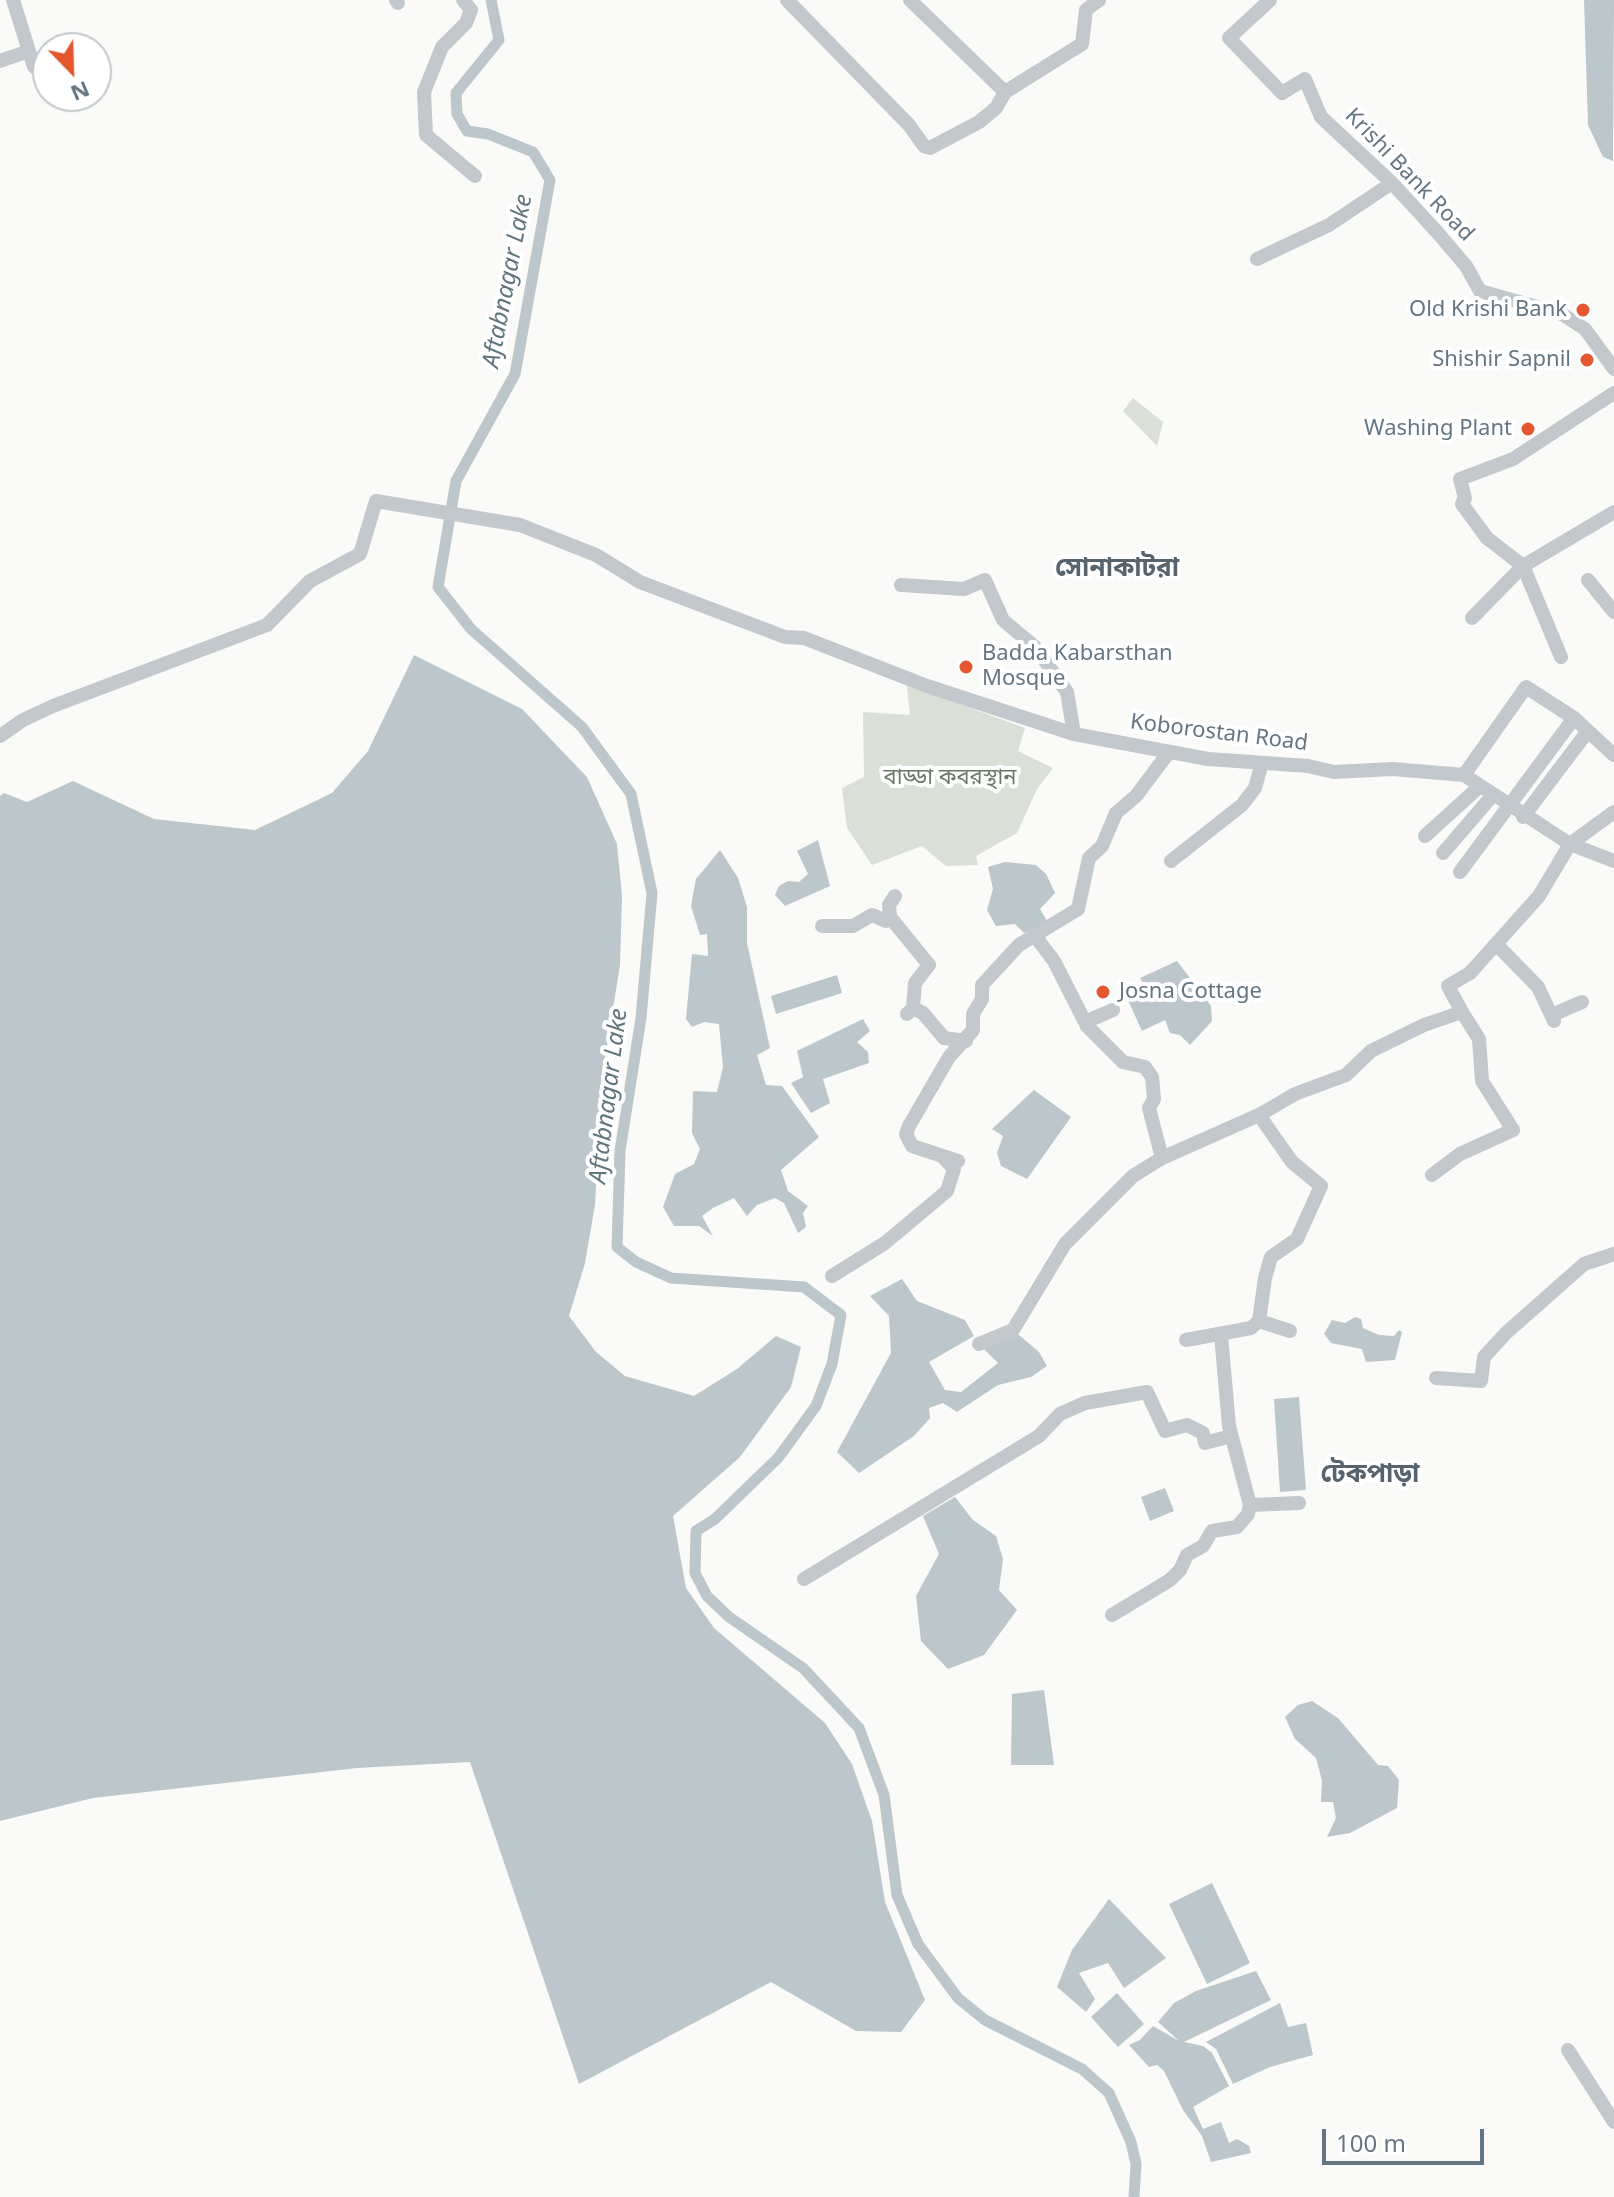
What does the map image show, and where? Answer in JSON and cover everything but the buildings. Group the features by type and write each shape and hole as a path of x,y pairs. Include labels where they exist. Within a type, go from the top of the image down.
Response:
{"street":[{"path":"13,0 32,61"},
{"path":"463,0 471,10 466,23 442,47 424,92 426,135 475,176"},
{"path":"787,0 909,125 924,146 930,148 979,122 996,108 1005,92 1082,44 1086,10 1099,0"},
{"path":"910,0 1005,92"},
{"name":"Krishi Bank Road","path":"1270,0 1229,38 1282,93 1305,79 1321,117 1392,183 1466,266 1480,291 1562,314 1585,329 1614,369"},
{"path":"0,61 29,51"},
{"path":"1257,259 1329,225 1392,183"},
{"path":"1561,657 1523,566 1487,538 1462,504 1465,498 1460,479 1513,459 1614,393"},
{"name":"Koborostan Road","path":"0,736 23,720 53,706 267,625 310,581 360,554 376,501 520,525 596,555 640,582 785,637 804,638 927,686 1074,734 1169,752 1308,766 1334,772 1393,769 1464,775 1523,817 1570,844 1614,861"},
{"path":"1472,618 1523,566 1614,512"},
{"path":"901,585 964,589 985,580 1003,620 1035,647 1067,692 1074,734"},
{"path":"1588,580 1614,612"},
{"path":"1464,775 1526,687 1574,718 1614,755"},
{"path":"1460,872 1574,718"},
{"path":"1523,817 1588,731"},
{"path":"958,1161 912,1146 906,1134 949,1057 973,1030 973,1014 982,999 982,985 1019,945 1078,909 1089,858 1102,846 1116,813 1136,796 1169,752"},
{"path":"1171,861 1242,805 1255,788 1262,763"},
{"path":"1425,836 1486,790"},
{"path":"1443,853 1486,790"},
{"path":"1432,1175 1460,1154 1513,1130 1482,1081 1478,1037 1448,986 1470,973 1539,896 1570,844 1614,812"},
{"path":"895,896 889,905 890,917 929,965 915,983 910,1011 923,1013 944,1038 966,1041"},
{"path":"822,926 853,926 872,915 886,921 890,917"},
{"path":"1035,936 1054,961 1085,1022 1123,1062 1145,1067 1152,1077 1154,1099 1149,1108 1162,1158"},
{"path":"1496,944 1538,987 1553,1018 1582,1002"},
{"path":"1085,1022 1113,1010"},
{"path":"979,1344 1013,1330 1065,1244 1133,1176 1162,1158 1259,1115 1295,1094 1346,1075 1371,1051 1424,1025 1462,1012"},
{"path":"1186,1340 1251,1328 1259,1321 1271,1257 1297,1239 1321,1186 1292,1162 1259,1115"},
{"path":"832,1276 885,1243 947,1191 954,1169 942,1156"},
{"path":"1436,1378 1481,1381 1484,1357 1506,1333 1584,1264 1614,1254"},
{"path":"1259,1321 1290,1331"},
{"path":"1112,1615 1170,1580 1180,1570 1187,1555 1203,1546 1212,1531 1241,1525 1250,1505 1231,1436 1221,1335"},
{"path":"804,1579 1039,1436 1060,1414 1085,1403 1147,1392 1165,1431 1187,1425 1203,1433 1205,1443 1231,1436"},
{"path":"1250,1505 1299,1503"},
{"path":"1568,2050 1614,2122"}],"green space":[{"path":"1133,398 1163,422 1157,446 1123,411"},
{"name":"বাড্ডা কবরস্থান","path":"906,679 941,697 1025,728 1018,751 1053,768 1037,789 1017,833 976,856 978,865 946,866 922,846 872,865 847,828 842,788 864,777 863,712 910,715"}],"shaded area":[{"path":"1584,0 1614,0 1613,161 1603,157 1588,125"},
{"path":"414,655 522,709 587,777 617,844 622,896 620,965 601,1084 595,1205 585,1263 569,1316 596,1352 625,1376 694,1396 737,1369 776,1336 801,1347 791,1387 740,1457 673,1516 686,1588 714,1628 825,1723 852,1764 872,1821 885,1902 925,2000 901,2032 856,2031 771,1982 579,2084 470,1762 357,1768 93,1798 0,1821 0,796 4,793 27,802 73,781 154,819 255,830 332,793 368,751"},
{"path":"818,840 830,886 785,906 775,895 779,886 788,881 799,882 808,874 797,851"},
{"path":"720,850 738,878 747,907 747,943 770,1048 757,1055 766,1085 782,1086 819,1137 781,1170 788,1191 808,1206 803,1213 806,1227 798,1233 784,1203 775,1198 757,1205 747,1216 734,1198 713,1208 702,1216 713,1236 699,1226 674,1226 663,1207 675,1174 694,1164 700,1149 692,1133 693,1091 717,1092 723,1067 719,1024 704,1022 692,1027 686,1019 692,954 708,956 707,934 700,935 691,906 696,879"},
{"path":"1005,862 1036,865 1046,874 1055,893 1040,909 1049,924 1024,933 1015,924 996,926 987,910 993,889 988,867"},
{"path":"1177,961 1211,1006 1212,1021 1190,1045 1180,1035 1170,1033 1165,1020 1142,1031 1127,998 1147,990 1140,978"},
{"path":"837,975 842,993 776,1014 771,996"},
{"path":"863,1019 870,1031 857,1042 868,1052 869,1063 823,1079 830,1103 811,1113 791,1083 803,1077 797,1051"},
{"path":"1034,1090 1071,1117 1027,1179 1001,1166 997,1153 1003,1136 992,1129"},
{"path":"902,1279 917,1301 965,1320 974,1336 929,1362 945,1390 961,1392 998,1363 979,1344 1013,1330 1039,1352 1047,1366 1031,1377 998,1385 957,1412 943,1403 929,1408 930,1418 914,1436 859,1473 837,1452 891,1353 889,1316 870,1296"},
{"path":"1355,1317 1361,1319 1363,1328 1379,1335 1394,1336 1399,1330 1402,1332 1395,1360 1366,1362 1362,1349 1331,1343 1324,1334 1332,1320 1345,1323"},
{"path":"1299,1397 1306,1490 1280,1492 1274,1399"},
{"path":"1165,1488 1174,1511 1150,1521 1141,1497"},
{"path":"955,1497 973,1520 996,1536 1003,1559 999,1590 1017,1610 984,1655 948,1669 921,1641 916,1596 939,1554 923,1516"},
{"path":"1044,1690 1054,1765 1011,1765 1012,1694"},
{"path":"1312,1701 1338,1718 1378,1765 1388,1766 1399,1780 1397,1808 1350,1833 1327,1837 1336,1818 1333,1802 1321,1802 1322,1781 1316,1758 1295,1739 1285,1717 1298,1705"},
{"path":"1212,1883 1250,1963 1207,1984 1169,1904"},
{"path":"1109,1899 1166,1958 1124,1988 1108,1963 1079,1973 1095,1999 1086,2012 1057,1987 1072,1950"},
{"path":"1256,1971 1271,2000 1184,2042 1203,2046 1212,2053 1229,2086 1193,2107 1203,2129 1221,2122 1229,2143 1237,2139 1249,2146 1251,2153 1211,2162 1202,2136 1183,2110 1164,2071 1157,2065 1149,2067 1129,2045 1140,2040 1153,2026 1179,2041 1158,2022 1174,2003 1196,1991"},
{"path":"1117,1993 1144,2024 1118,2047 1091,2017"},
{"path":"1280,2003 1288,2027 1306,2023 1313,2055 1270,2067 1233,2084 1216,2049 1206,2042"}],"waterway":[{"name":"Aftabnagar Lake","path":"491,0 499,40 456,93 457,114 467,131 488,134 533,152 550,180 515,374 456,481 438,587 471,629 582,727 631,794 652,893 641,1018 620,1151 617,1247 636,1262 671,1278 804,1287 841,1315 832,1364 816,1406 778,1458 715,1519 696,1531 695,1573 707,1596 729,1617 803,1668 859,1728 884,1795 897,1895 918,1944 958,1998 985,2020 1082,2069 1109,2093 1131,2142 1136,2164 1134,2197"}],"place":[{"name":"Old Krishi Bank","path":"1583,310"},
{"name":"Shishir Sapnil","path":"1587,360"},
{"name":"Washing Plant","path":"1528,429"},
{"name":"Badda Kabarsthan Mosque","path":"966,667"},
{"name":"Josna Cottage","path":"1103,992"}],"district":[{"name":"সোনাকাটরা","path":"1117,569"},
{"name":"টেকপাড়া","path":"1370,1475"}]}
